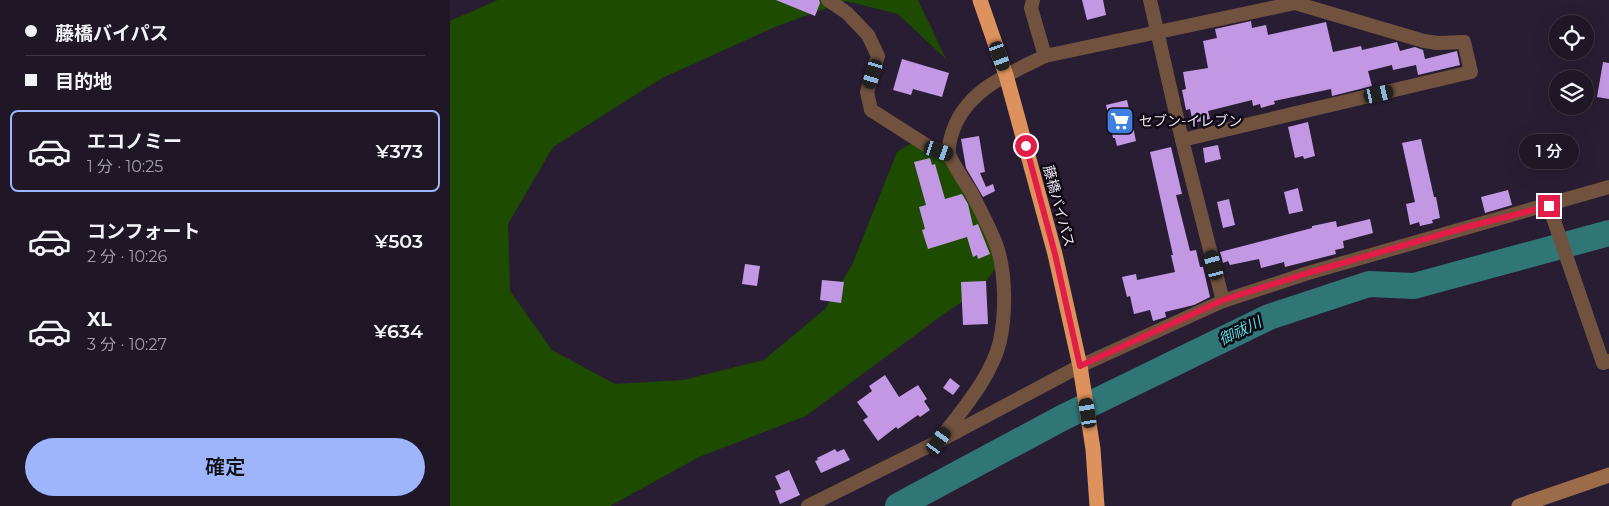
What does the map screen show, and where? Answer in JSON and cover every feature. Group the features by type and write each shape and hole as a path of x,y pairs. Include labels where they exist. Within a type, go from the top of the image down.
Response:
{"highway":[{"name":"藤橋バイパス","path":"980,0 1006,75 1055,254 1081,372 1093,449 1097,506"}],"street":[{"path":"828,0 847,13 868,35 878,56 867,92 871,110 929,147 949,154"},
{"path":"1033,0 1031,8 1045,56"},
{"path":"1150,0 1182,140 1223,300"},
{"path":"939,441 986,376 1000,342 1003,310 1003,272 997,245 984,216 949,154 951,133 961,112 976,95 1006,75 1045,56 1295,3 1424,42 1438,44 1464,42 1472,72 1182,140"},
{"path":"808,506 1223,300 1317,270 1467,227 1549,206 1609,187"},
{"path":"1549,206 1603,363 1609,361"},
{"path":"1519,506 1609,475"}],"green space":[{"path":"498,0 918,0 946,59 898,14 846,1 775,27 662,78 553,147 508,224 510,291 552,350 615,384 683,380 764,360 825,309 852,265 897,152 918,139 939,151 993,233 995,269 979,291 945,313 806,416 699,457 610,506 450,506 450,21"}],"building":[{"path":"776,0 819,0 820,3 815,16"},
{"path":"1082,0 1103,0 1106,15 1087,20"},
{"path":"1251,21 1252,28 1266,25 1268,35 1326,22 1333,52 1361,46 1362,50 1397,42 1400,51 1415,47 1423,50 1425,59 1457,51 1460,65 1418,75 1416,65 1393,70 1392,65 1368,71 1372,86 1332,96 1331,89 1274,101 1275,104 1261,108 1260,104 1253,106 1252,100 1208,111 1210,119 1193,123 1190,109 1186,110 1182,90 1186,89 1183,72 1208,68 1203,41 1217,38 1215,29"},
{"path":"902,59 949,73 942,97 913,89 911,95 893,90"},
{"path":"1603,62 1609,63 1609,99 1597,97"},
{"path":"1127,100 1136,141 1117,146 1115,138 1113,138 1106,105"},
{"path":"1308,122 1315,156 1304,159 1303,156 1295,158 1288,127"},
{"path":"979,136 985,172 980,173 986,187 993,184 995,191 983,197 966,168 961,139"},
{"path":"1421,139 1440,218 1432,220 1433,223 1420,226 1419,222 1410,225 1406,204 1415,202 1402,143"},
{"path":"1218,145 1221,159 1205,163 1203,148"},
{"path":"1171,147 1182,194 1176,195 1190,251 1196,250 1200,267 1203,267 1210,297 1194,305 1165,312 1166,317 1153,321 1150,310 1134,314 1130,296 1127,297 1122,277 1136,274 1137,280 1175,272 1171,255 1173,255 1150,152"},
{"path":"930,158 932,165 935,164 945,199 962,194 968,204 973,226 978,224 990,254 978,259 977,255 973,257 967,237 928,249 922,230 925,229 919,207 926,205 914,162"},
{"path":"1298,188 1303,211 1289,214 1284,192"},
{"path":"1508,190 1512,205 1485,213 1481,197"},
{"path":"1229,199 1235,225 1223,228 1217,202"},
{"path":"1370,219 1373,233 1343,241 1344,248 1335,250 1336,254 1285,267 1284,262 1261,268 1259,259 1230,265 1228,261 1223,263 1220,252 1312,228 1312,226 1336,221 1337,227"},
{"path":"745,264 760,266 757,286 742,284"},
{"path":"822,280 844,282 841,303 820,300"},
{"path":"986,281 988,324 963,325 961,282"},
{"path":"885,375 899,397 918,385 927,399 924,401 930,410 920,417 918,415 898,429 896,427 878,441 863,420 868,417 857,402 872,391 869,386"},
{"path":"950,378 960,386 953,395 943,388"},
{"path":"835,449 837,452 844,449 850,460 821,473 815,461 818,460 817,458"},
{"path":"789,470 800,495 780,504 775,491 781,489 775,476"}],"waterway":[{"name":"御祓川","path":"898,506 1062,418 1269,317 1369,284 1414,286 1609,233"}],"place":[{"name":"セブン-イレブン","path":"1120,121"}],"route":[{"path":"1026,146 1055,254 1080,366 1223,300 1308,273 1467,227 1549,206"}]}
